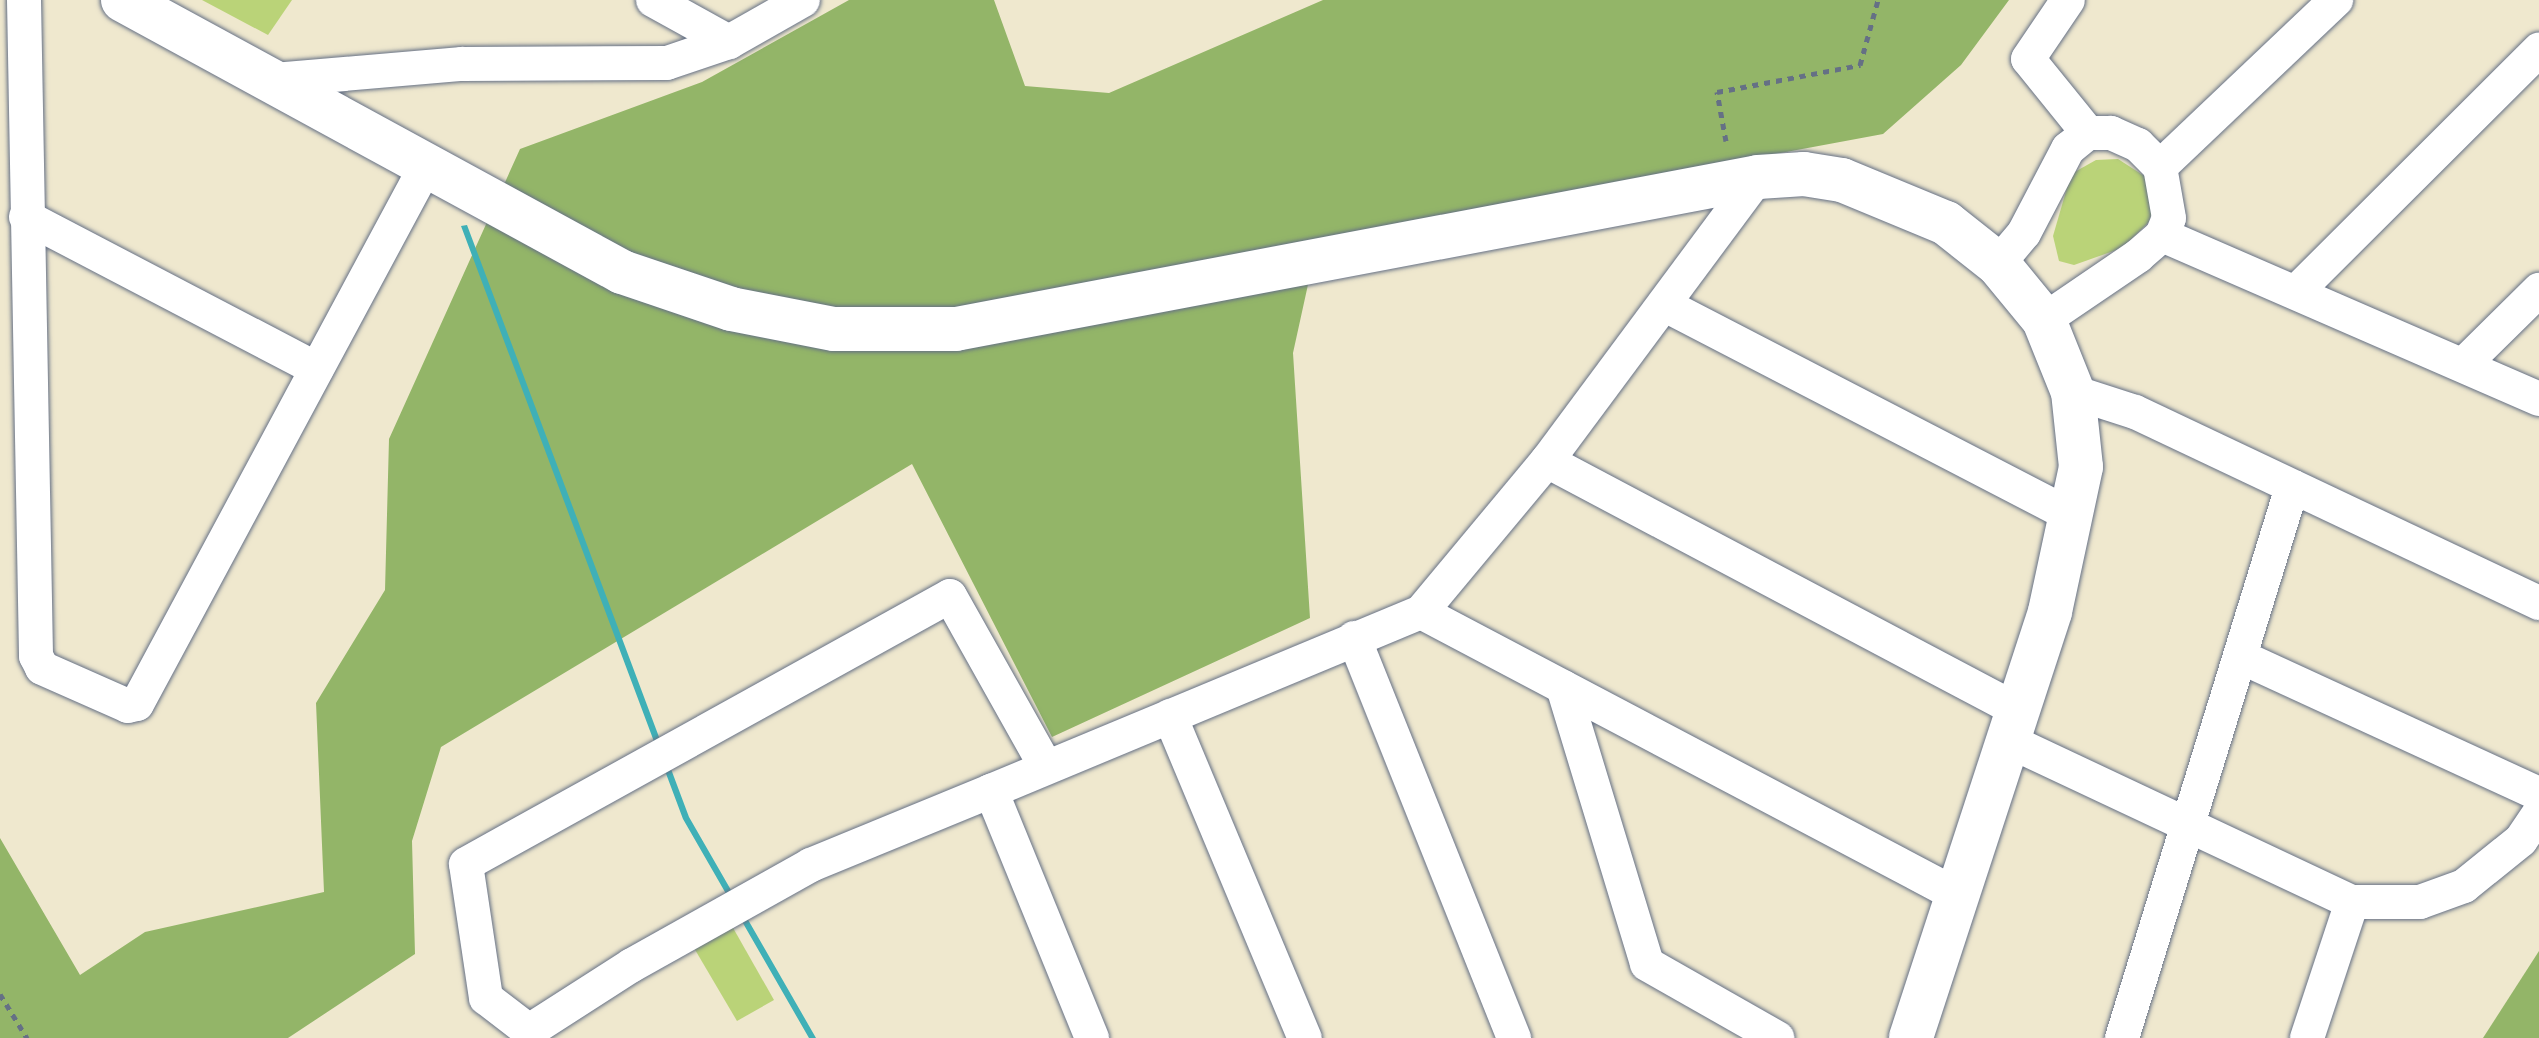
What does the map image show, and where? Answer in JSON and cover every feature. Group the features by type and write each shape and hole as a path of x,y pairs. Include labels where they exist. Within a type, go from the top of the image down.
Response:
{"street":[{"path":"24,0 36,656 42,668 128,706 137,704 427,164"},
{"path":"123,0 622,272 677,293 787,321 886,330 956,329 1749,162 1842,180 1901,200 1946,223 1998,264 2044,320 2073,392 2081,467 2074,517 1959,896 1911,1038"},
{"path":"653,0 729,42"},
{"path":"274,80 462,64 667,63 729,42 803,0"},
{"path":"2068,0 2028,59 2088,133"},
{"path":"2160,167 2336,0"},
{"path":"2297,291 2539,50"},
{"path":"1998,264 2024,233 2068,149 2088,133 2111,133 2138,145 2160,167 2169,218 2162,235 2044,320"},
{"path":"1045,765 950,596 466,864 486,998 538,1034 632,965 811,865 991,791 1045,765 1421,612 1547,461 1665,305 1749,162"},
{"path":"26,217 317,369"},
{"path":"2162,235 2297,291 2539,399"},
{"path":"2463,365 2539,290"},
{"path":"1665,305 2074,517"},
{"path":"2073,392 2135,412 2539,603"},
{"path":"1547,461 2187,824 2352,902 2420,902 2464,886 2512,849 2539,813"},
{"path":"2122,1038 2292,487"},
{"path":"1421,612 1959,896"},
{"path":"1354,638 1514,1038"},
{"path":"2241,657 2539,794"},
{"path":"1563,687 1647,964 1777,1038"},
{"path":"1170,716 1305,1038"},
{"path":"991,791 1092,1038"},
{"path":"2307,1038 2352,902"}],"path":[{"path":"1749,162 1727,143 1717,92 1860,65 1878,0"},
{"path":"0,994 27,1038"}],"green space":[{"path":"202,0 292,0 268,35"},
{"path":"849,0 994,0 1025,86 1109,93 1323,0 2009,0 1961,65 1883,134 1318,239 1293,353 1310,618 1052,737 912,464 441,747 412,841 415,954 288,1038 0,1038 0,838 80,975 145,932 324,892 316,703 385,590 389,439 520,149 702,82"},
{"path":"2118,159 2149,179 2156,198 2149,222 2122,248 2074,265 2059,261 2053,236 2071,174 2096,160"},
{"path":"732,926 774,1000 737,1021 694,948"},
{"path":"2539,951 2539,1038 2483,1038"}],"water":[{"path":"467,225 689,817 816,1038 809,1038 683,819 461,226"}]}
